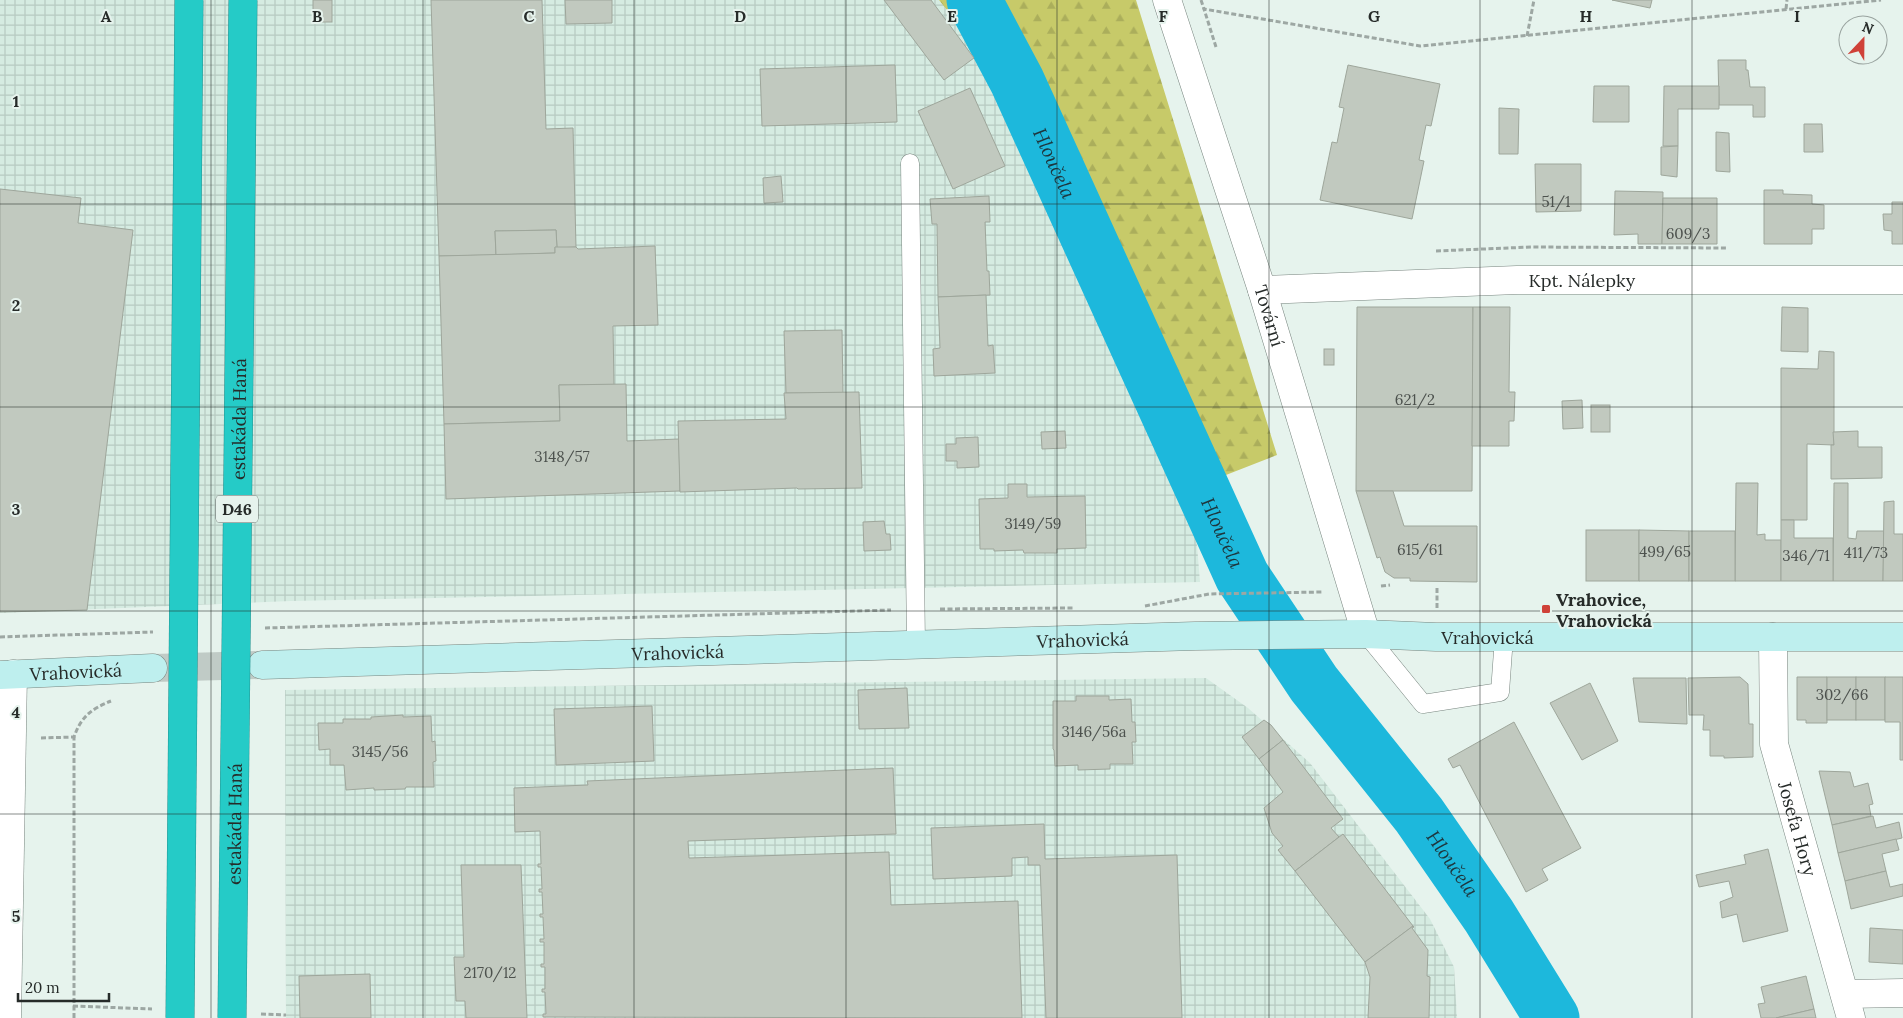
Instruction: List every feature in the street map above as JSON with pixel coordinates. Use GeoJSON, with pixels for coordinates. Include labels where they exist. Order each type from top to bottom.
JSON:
{"type":"FeatureCollection","features":[{"type":"Feature","properties":{"kind":"highway"},"geometry":{"type":"LineString","coordinates":[[180,1018],[189,0]]}},
{"type":"Feature","properties":{"kind":"highway","name":"estakáda Haná"},"geometry":{"type":"LineString","coordinates":[[232,1018],[243,0]]}},
{"type":"Feature","properties":{"kind":"street","name":"Tovární"},"geometry":{"type":"LineString","coordinates":[[1167,0],[1262,290],[1366,634]]}},
{"type":"Feature","properties":{"kind":"street","name":"Kpt. Nálepky"},"geometry":{"type":"LineString","coordinates":[[1262,290],[1517,280],[1903,280]]}},
{"type":"Feature","properties":{"kind":"street","name":"Vrahovická"},"geometry":{"type":"LineString","coordinates":[[262,665],[1219,636],[1366,634],[1504,637],[1903,637]]}},
{"type":"Feature","properties":{"kind":"street","name":"Josefa Hory"},"geometry":{"type":"LineString","coordinates":[[1773,637],[1774,744],[1848,1006]]}},
{"type":"Feature","properties":{"kind":"street","name":"Vrahovická"},"geometry":{"type":"LineString","coordinates":[[6,674],[153,668]]}},
{"type":"Feature","properties":{"kind":"street"},"geometry":{"type":"LineString","coordinates":[[6,674],[4,868],[7,1018]]}},
{"type":"Feature","properties":{"kind":"street"},"geometry":{"type":"LineString","coordinates":[[1848,1006],[1903,994]]}},
{"type":"Feature","properties":{"kind":"lane"},"geometry":{"type":"LineString","coordinates":[[910,163],[916,645]]}},
{"type":"Feature","properties":{"kind":"lane"},"geometry":{"type":"LineString","coordinates":[[1366,634],[1423,704],[1500,692],[1504,637]]}},
{"type":"Feature","properties":{"kind":"path"},"geometry":{"type":"LineString","coordinates":[[1201,0],[1218,55]]}},
{"type":"Feature","properties":{"kind":"path"},"geometry":{"type":"LineString","coordinates":[[1527,36],[1534,0]]}},
{"type":"Feature","properties":{"kind":"path"},"geometry":{"type":"LineString","coordinates":[[1786,9],[1787,0]]}},
{"type":"Feature","properties":{"kind":"path"},"geometry":{"type":"LineString","coordinates":[[1204,9],[1420,46],[1881,0]]}},
{"type":"Feature","properties":{"kind":"path"},"geometry":{"type":"LineString","coordinates":[[1140,607],[1209,594],[1309,593]]}},
{"type":"Feature","properties":{"kind":"path"},"geometry":{"type":"LineString","coordinates":[[262,628],[916,609],[1081,608]]}},
{"type":"Feature","properties":{"kind":"path"},"geometry":{"type":"LineString","coordinates":[[0,638],[153,632]]}},
{"type":"Feature","properties":{"kind":"path"},"geometry":{"type":"LineString","coordinates":[[74,737],[74,1018]]}},
{"type":"Feature","properties":{"kind":"shaded area"},"geometry":{"type":"Polygon","coordinates":[[[0,0],[939,0],[985,58],[1114,342],[1194,509],[1200,582],[291,601],[0,613],[0,0]]]}},
{"type":"Feature","properties":{"kind":"shaded area"},"geometry":{"type":"Polygon","coordinates":[[[1206,678],[1248,708],[1310,763],[1430,919],[1454,967],[1457,1018],[286,1018],[285,690],[1206,678]]]}},
{"type":"Feature","properties":{"kind":"green space"},"geometry":{"type":"Polygon","coordinates":[[[939,0],[1136,0],[1277,455],[1185,491],[1114,342],[985,58],[939,0]]]}},
{"type":"Feature","properties":{"kind":"building"},"geometry":{"type":"Polygon","coordinates":[[[313,0],[332,0],[332,22],[313,22],[313,0]]]}},
{"type":"Feature","properties":{"kind":"building"},"geometry":{"type":"Polygon","coordinates":[[[431,0],[542,0],[546,129],[573,128],[576,247],[557,248],[556,230],[495,231],[496,255],[439,256],[431,0]]]}},
{"type":"Feature","properties":{"kind":"building"},"geometry":{"type":"Polygon","coordinates":[[[565,0],[612,0],[612,23],[566,24],[565,0]]]}},
{"type":"Feature","properties":{"kind":"building"},"geometry":{"type":"Polygon","coordinates":[[[884,0],[931,0],[974,58],[944,80],[884,0]]]}},
{"type":"Feature","properties":{"kind":"building"},"geometry":{"type":"Polygon","coordinates":[[[1612,0],[1652,0],[1650,8],[1612,0]]]}},
{"type":"Feature","properties":{"kind":"building"},"geometry":{"type":"Polygon","coordinates":[[[1718,60],[1746,60],[1750,87],[1765,87],[1765,117],[1753,117],[1753,105],[1719,105],[1718,60]]]}},
{"type":"Feature","properties":{"kind":"building"},"geometry":{"type":"Polygon","coordinates":[[[895,65],[897,122],[762,126],[760,69],[895,65]]]}},
{"type":"Feature","properties":{"kind":"building"},"geometry":{"type":"Polygon","coordinates":[[[1348,65],[1440,84],[1431,126],[1426,125],[1419,160],[1424,161],[1412,219],[1320,200],[1332,142],[1337,143],[1344,108],[1339,107],[1348,65]]]}},
{"type":"Feature","properties":{"kind":"building"},"geometry":{"type":"Polygon","coordinates":[[[1594,86],[1629,86],[1629,122],[1593,122],[1594,86]]]}},
{"type":"Feature","properties":{"kind":"building"},"geometry":{"type":"Polygon","coordinates":[[[1664,86],[1719,86],[1719,109],[1678,109],[1678,146],[1663,146],[1664,86]]]}},
{"type":"Feature","properties":{"kind":"building"},"geometry":{"type":"Polygon","coordinates":[[[970,88],[1005,166],[953,189],[918,111],[970,88]]]}},
{"type":"Feature","properties":{"kind":"building"},"geometry":{"type":"Polygon","coordinates":[[[1499,108],[1519,109],[1518,154],[1499,154],[1499,108]]]}},
{"type":"Feature","properties":{"kind":"building"},"geometry":{"type":"Polygon","coordinates":[[[1804,124],[1822,124],[1823,152],[1804,152],[1804,124]]]}},
{"type":"Feature","properties":{"kind":"building"},"geometry":{"type":"Polygon","coordinates":[[[1716,132],[1729,133],[1730,172],[1716,171],[1716,132]]]}},
{"type":"Feature","properties":{"kind":"building"},"geometry":{"type":"Polygon","coordinates":[[[1678,146],[1677,177],[1661,175],[1661,147],[1678,146]]]}},
{"type":"Feature","properties":{"kind":"building"},"geometry":{"type":"Polygon","coordinates":[[[1535,164],[1581,164],[1581,211],[1536,212],[1535,164]]]}},
{"type":"Feature","properties":{"kind":"building"},"geometry":{"type":"Polygon","coordinates":[[[781,176],[783,202],[764,203],[763,178],[781,176]]]}},
{"type":"Feature","properties":{"kind":"building"},"geometry":{"type":"Polygon","coordinates":[[[0,189],[81,198],[78,223],[133,230],[87,610],[0,612],[0,189]]]}},
{"type":"Feature","properties":{"kind":"building"},"geometry":{"type":"Polygon","coordinates":[[[1764,190],[1783,190],[1783,194],[1812,195],[1812,204],[1824,205],[1824,229],[1812,229],[1812,244],[1764,244],[1764,190]]]}},
{"type":"Feature","properties":{"kind":"building"},"geometry":{"type":"Polygon","coordinates":[[[1615,191],[1663,192],[1662,244],[1638,244],[1638,234],[1614,235],[1615,191]]]}},
{"type":"Feature","properties":{"kind":"building"},"geometry":{"type":"Polygon","coordinates":[[[989,196],[990,222],[985,222],[990,295],[938,297],[937,224],[932,224],[930,199],[989,196]]]}},
{"type":"Feature","properties":{"kind":"building"},"geometry":{"type":"Polygon","coordinates":[[[1663,198],[1717,198],[1717,244],[1662,244],[1663,198]]]}},
{"type":"Feature","properties":{"kind":"building"},"geometry":{"type":"Polygon","coordinates":[[[1892,202],[1903,202],[1903,244],[1892,244],[1892,231],[1884,230],[1883,214],[1892,214],[1892,202]]]}},
{"type":"Feature","properties":{"kind":"building"},"geometry":{"type":"Polygon","coordinates":[[[556,230],[557,248],[555,247],[555,253],[496,255],[495,231],[556,230]]]}},
{"type":"Feature","properties":{"kind":"building"},"geometry":{"type":"Polygon","coordinates":[[[655,246],[658,325],[613,326],[614,385],[559,385],[560,421],[444,424],[439,256],[555,253],[555,247],[576,247],[578,249],[655,246]]]}},
{"type":"Feature","properties":{"kind":"building"},"geometry":{"type":"Polygon","coordinates":[[[986,295],[988,346],[993,345],[995,373],[934,376],[933,349],[940,348],[938,297],[986,295]]]}},
{"type":"Feature","properties":{"kind":"building"},"geometry":{"type":"Polygon","coordinates":[[[1357,307],[1473,307],[1472,491],[1356,491],[1357,307]]]}},
{"type":"Feature","properties":{"kind":"building"},"geometry":{"type":"Polygon","coordinates":[[[1473,307],[1510,307],[1509,392],[1515,392],[1514,421],[1509,421],[1509,446],[1472,446],[1473,307]]]}},
{"type":"Feature","properties":{"kind":"building"},"geometry":{"type":"Polygon","coordinates":[[[1782,307],[1808,308],[1808,352],[1781,351],[1782,307]]]}},
{"type":"Feature","properties":{"kind":"building"},"geometry":{"type":"Polygon","coordinates":[[[842,330],[843,393],[786,393],[784,331],[842,330]]]}},
{"type":"Feature","properties":{"kind":"building"},"geometry":{"type":"Polygon","coordinates":[[[1324,349],[1334,349],[1334,365],[1324,365],[1324,349]]]}},
{"type":"Feature","properties":{"kind":"building"},"geometry":{"type":"Polygon","coordinates":[[[1819,351],[1834,352],[1834,445],[1807,444],[1807,520],[1781,520],[1781,368],[1818,369],[1819,351]]]}},
{"type":"Feature","properties":{"kind":"building"},"geometry":{"type":"Polygon","coordinates":[[[626,384],[627,441],[679,439],[680,491],[446,499],[444,424],[560,421],[559,385],[626,384]]]}},
{"type":"Feature","properties":{"kind":"building"},"geometry":{"type":"Polygon","coordinates":[[[859,392],[862,488],[680,492],[678,421],[786,419],[784,393],[859,392]]]}},
{"type":"Feature","properties":{"kind":"building"},"geometry":{"type":"Polygon","coordinates":[[[1582,400],[1583,428],[1563,429],[1562,401],[1582,400]]]}},
{"type":"Feature","properties":{"kind":"building"},"geometry":{"type":"Polygon","coordinates":[[[1591,405],[1610,405],[1610,432],[1591,432],[1591,405]]]}},
{"type":"Feature","properties":{"kind":"building"},"geometry":{"type":"Polygon","coordinates":[[[1065,431],[1066,448],[1042,449],[1041,432],[1065,431]]]}},
{"type":"Feature","properties":{"kind":"building"},"geometry":{"type":"Polygon","coordinates":[[[1858,431],[1858,447],[1882,447],[1882,478],[1831,479],[1831,445],[1834,445],[1833,432],[1858,431]]]}},
{"type":"Feature","properties":{"kind":"building"},"geometry":{"type":"Polygon","coordinates":[[[978,437],[979,467],[957,468],[957,461],[946,461],[946,444],[956,444],[956,438],[978,437]]]}},
{"type":"Feature","properties":{"kind":"building"},"geometry":{"type":"Polygon","coordinates":[[[1736,483],[1758,483],[1757,535],[1765,534],[1765,540],[1781,540],[1781,581],[1735,581],[1736,483]]]}},
{"type":"Feature","properties":{"kind":"building"},"geometry":{"type":"Polygon","coordinates":[[[1834,483],[1848,483],[1848,538],[1856,539],[1857,531],[1884,531],[1883,581],[1833,581],[1834,483]]]}},
{"type":"Feature","properties":{"kind":"building"},"geometry":{"type":"Polygon","coordinates":[[[1008,484],[1027,484],[1027,497],[1085,496],[1086,548],[1057,549],[1057,553],[1024,553],[1023,550],[994,551],[994,549],[980,549],[979,499],[1008,498],[1008,484]]]}},
{"type":"Feature","properties":{"kind":"building"},"geometry":{"type":"Polygon","coordinates":[[[1356,491],[1393,491],[1404,526],[1477,526],[1477,582],[1410,581],[1410,578],[1394,578],[1385,572],[1380,557],[1377,558],[1356,491]]]}},
{"type":"Feature","properties":{"kind":"building"},"geometry":{"type":"Polygon","coordinates":[[[1894,501],[1894,534],[1903,534],[1903,581],[1883,581],[1884,502],[1894,501]]]}},
{"type":"Feature","properties":{"kind":"building"},"geometry":{"type":"Polygon","coordinates":[[[1781,520],[1794,520],[1794,538],[1833,538],[1833,581],[1781,581],[1781,520]]]}},
{"type":"Feature","properties":{"kind":"building"},"geometry":{"type":"Polygon","coordinates":[[[884,521],[886,534],[890,534],[891,550],[864,551],[863,522],[884,521]]]}},
{"type":"Feature","properties":{"kind":"building"},"geometry":{"type":"Polygon","coordinates":[[[1586,530],[1639,530],[1639,581],[1586,581],[1586,530]]]}},
{"type":"Feature","properties":{"kind":"building"},"geometry":{"type":"Polygon","coordinates":[[[1639,530],[1689,531],[1689,581],[1639,581],[1639,530]]]}},
{"type":"Feature","properties":{"kind":"building"},"geometry":{"type":"Polygon","coordinates":[[[1689,531],[1735,531],[1735,581],[1689,581],[1689,531]]]}},
{"type":"Feature","properties":{"kind":"building"},"geometry":{"type":"Polygon","coordinates":[[[1740,677],[1748,684],[1749,724],[1753,724],[1753,757],[1724,758],[1724,756],[1710,756],[1710,730],[1703,730],[1704,715],[1689,715],[1688,678],[1740,677]]]}},
{"type":"Feature","properties":{"kind":"building"},"geometry":{"type":"Polygon","coordinates":[[[1797,677],[1827,677],[1827,723],[1806,723],[1806,720],[1797,720],[1797,677]]]}},
{"type":"Feature","properties":{"kind":"building"},"geometry":{"type":"Polygon","coordinates":[[[1827,677],[1856,677],[1856,720],[1827,720],[1827,677]]]}},
{"type":"Feature","properties":{"kind":"building"},"geometry":{"type":"Polygon","coordinates":[[[1856,677],[1885,677],[1885,720],[1856,720],[1856,677]]]}},
{"type":"Feature","properties":{"kind":"building"},"geometry":{"type":"Polygon","coordinates":[[[1885,677],[1903,677],[1903,760],[1900,760],[1900,722],[1885,722],[1885,677]]]}},
{"type":"Feature","properties":{"kind":"building"},"geometry":{"type":"Polygon","coordinates":[[[1633,678],[1686,678],[1687,724],[1639,722],[1633,678]]]}},
{"type":"Feature","properties":{"kind":"building"},"geometry":{"type":"Polygon","coordinates":[[[1590,683],[1618,741],[1582,760],[1550,703],[1590,683]]]}},
{"type":"Feature","properties":{"kind":"building"},"geometry":{"type":"Polygon","coordinates":[[[907,688],[909,728],[859,729],[858,690],[907,688]]]}},
{"type":"Feature","properties":{"kind":"building"},"geometry":{"type":"Polygon","coordinates":[[[1076,696],[1109,696],[1109,700],[1131,699],[1132,722],[1135,722],[1136,742],[1132,742],[1133,764],[1110,764],[1110,769],[1078,770],[1078,765],[1055,766],[1053,701],[1076,701],[1076,696]]]}},
{"type":"Feature","properties":{"kind":"building"},"geometry":{"type":"Polygon","coordinates":[[[652,706],[654,761],[556,765],[554,709],[652,706]]]}},
{"type":"Feature","properties":{"kind":"building"},"geometry":{"type":"Polygon","coordinates":[[[403,715],[403,717],[431,716],[432,742],[435,741],[436,761],[433,762],[434,787],[346,790],[344,765],[330,765],[330,749],[319,750],[318,723],[343,723],[343,719],[371,719],[371,717],[403,715]]]}},
{"type":"Feature","properties":{"kind":"building"},"geometry":{"type":"Polygon","coordinates":[[[1264,720],[1271,725],[1283,740],[1259,759],[1242,737],[1264,720]]]}},
{"type":"Feature","properties":{"kind":"building"},"geometry":{"type":"Polygon","coordinates":[[[1514,722],[1581,848],[1542,869],[1548,880],[1526,892],[1460,765],[1453,768],[1448,759],[1514,722]]]}},
{"type":"Feature","properties":{"kind":"building"},"geometry":{"type":"Polygon","coordinates":[[[1283,740],[1343,819],[1331,828],[1339,837],[1295,871],[1278,850],[1283,846],[1272,833],[1264,808],[1283,792],[1259,759],[1283,740]]]}},
{"type":"Feature","properties":{"kind":"building"},"geometry":{"type":"Polygon","coordinates":[[[893,768],[896,834],[688,841],[689,858],[889,852],[891,905],[1018,901],[1022,1018],[543,1017],[543,1014],[546,1014],[545,992],[542,992],[542,989],[545,989],[545,967],[541,967],[541,964],[544,964],[544,942],[540,942],[540,939],[544,939],[543,917],[540,917],[540,914],[543,914],[542,892],[539,892],[539,889],[542,889],[541,867],[538,867],[538,864],[541,864],[540,831],[515,832],[514,788],[588,785],[587,781],[893,768]]]}},
{"type":"Feature","properties":{"kind":"building"},"geometry":{"type":"Polygon","coordinates":[[[1819,771],[1850,772],[1854,787],[1868,783],[1873,804],[1869,805],[1871,816],[1832,825],[1819,771]]]}},
{"type":"Feature","properties":{"kind":"building"},"geometry":{"type":"Polygon","coordinates":[[[1873,816],[1876,828],[1899,822],[1902,838],[1838,853],[1832,825],[1873,816]]]}},
{"type":"Feature","properties":{"kind":"building"},"geometry":{"type":"Polygon","coordinates":[[[1044,824],[1045,859],[1177,855],[1182,1018],[1046,1018],[1040,865],[1028,865],[1028,857],[1012,858],[1012,876],[933,879],[931,828],[1044,824]]]}},
{"type":"Feature","properties":{"kind":"building"},"geometry":{"type":"Polygon","coordinates":[[[1343,834],[1413,926],[1365,962],[1295,871],[1343,834]]]}},
{"type":"Feature","properties":{"kind":"building"},"geometry":{"type":"Polygon","coordinates":[[[1896,839],[1899,850],[1882,854],[1886,871],[1845,881],[1838,853],[1896,839]]]}},
{"type":"Feature","properties":{"kind":"building"},"geometry":{"type":"Polygon","coordinates":[[[1768,849],[1788,931],[1743,942],[1737,914],[1722,918],[1720,902],[1733,897],[1729,881],[1699,887],[1696,875],[1746,864],[1744,855],[1768,849]]]}},
{"type":"Feature","properties":{"kind":"building"},"geometry":{"type":"Polygon","coordinates":[[[461,865],[521,865],[527,1018],[466,1018],[465,1001],[456,1001],[454,957],[464,957],[461,865]]]}},
{"type":"Feature","properties":{"kind":"building"},"geometry":{"type":"Polygon","coordinates":[[[1886,871],[1890,887],[1903,884],[1903,896],[1851,909],[1845,881],[1886,871]]]}},
{"type":"Feature","properties":{"kind":"building"},"geometry":{"type":"Polygon","coordinates":[[[1413,926],[1412,928],[1428,950],[1427,976],[1430,977],[1429,1018],[1368,1018],[1370,977],[1365,962],[1413,926]]]}},
{"type":"Feature","properties":{"kind":"building"},"geometry":{"type":"Polygon","coordinates":[[[1870,928],[1903,930],[1903,964],[1869,962],[1870,928]]]}},
{"type":"Feature","properties":{"kind":"building"},"geometry":{"type":"Polygon","coordinates":[[[370,974],[371,1018],[300,1018],[299,976],[370,974]]]}},
{"type":"Feature","properties":{"kind":"building"},"geometry":{"type":"Polygon","coordinates":[[[1806,976],[1814,1009],[1776,1018],[1761,1018],[1758,1004],[1765,1003],[1761,987],[1806,976]]]}},
{"type":"Feature","properties":{"kind":"building"},"geometry":{"type":"Polygon","coordinates":[[[1814,1009],[1816,1018],[1776,1018],[1814,1009]]]}},
{"type":"Feature","properties":{"kind":"waterway","name":"Hloučela"},"geometry":{"type":"LineString","coordinates":[[974,0],[1017,81],[1242,576],[1314,684],[1419,815],[1489,916],[1552,1018]]}},
{"type":"Feature","properties":{"kind":"tunnel"},"geometry":{"type":"LineString","coordinates":[[153,668],[259,665]]}},
{"type":"Feature","properties":{"kind":"place","name":"Vrahovice, Vrahovická"},"geometry":{"type":"Point","coordinates":[1546,609]}}]}
